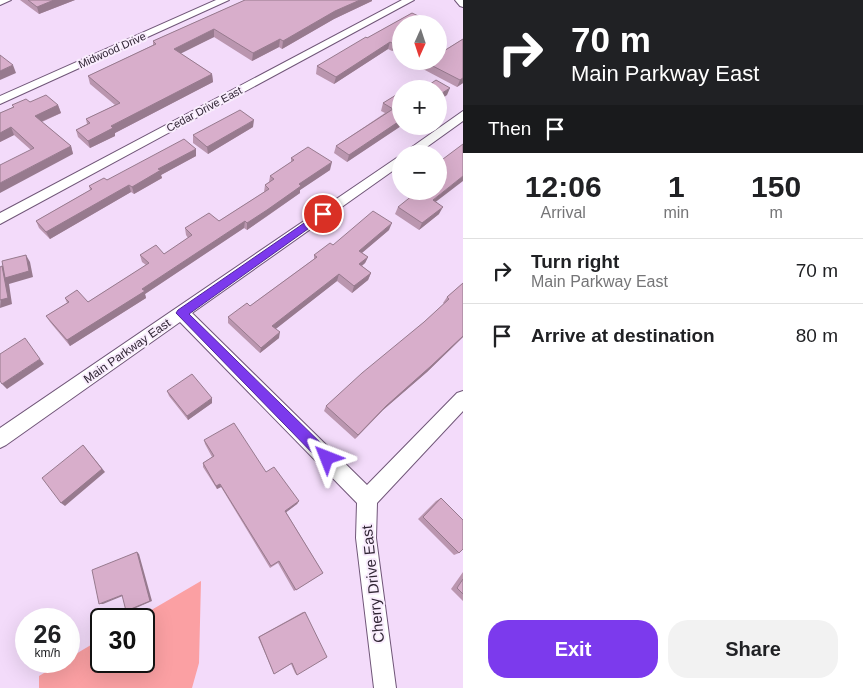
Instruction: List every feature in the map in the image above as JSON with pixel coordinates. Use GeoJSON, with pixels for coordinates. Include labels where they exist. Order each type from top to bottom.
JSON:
{"type":"FeatureCollection","features":[{"type":"Feature","properties":{"kind":"street"},"geometry":{"type":"LineString","coordinates":[[0,2],[6,0]]}},
{"type":"Feature","properties":{"kind":"street","name":"Midwood Drive"},"geometry":{"type":"LineString","coordinates":[[0,100],[224,0]]}},
{"type":"Feature","properties":{"kind":"street","name":"Cedar Drive East"},"geometry":{"type":"LineString","coordinates":[[0,219],[409,0]]}},
{"type":"Feature","properties":{"kind":"street"},"geometry":{"type":"LineString","coordinates":[[460,0],[463,4]]}},
{"type":"Feature","properties":{"kind":"street"},"geometry":{"type":"LineString","coordinates":[[421,145],[463,115]]}},
{"type":"Feature","properties":{"kind":"street","name":"Main Parkway East"},"geometry":{"type":"LineString","coordinates":[[0,439],[392,165]]}},
{"type":"Feature","properties":{"kind":"street"},"geometry":{"type":"LineString","coordinates":[[182,313],[367,499],[463,399]]}},
{"type":"Feature","properties":{"kind":"street","name":"Cherry Drive East"},"geometry":{"type":"LineString","coordinates":[[367,499],[366,538],[385,688]]}},
{"type":"Feature","properties":{"kind":"shaded area"},"geometry":{"type":"Polygon","coordinates":[[[201,581],[199,663],[192,688],[39,688],[39,676],[44,673],[80,673],[80,651],[90,646],[90,673],[155,673],[155,608],[201,581]]]}},
{"type":"Feature","properties":{"kind":"building"},"geometry":{"type":"Polygon","coordinates":[[[28,0],[54,0],[37,7],[28,0]]]}},
{"type":"Feature","properties":{"kind":"building"},"geometry":{"type":"Polygon","coordinates":[[[245,0],[360,0],[335,11],[283,41],[280,39],[253,53],[214,29],[174,49],[212,74],[111,126],[113,128],[88,141],[76,130],[90,123],[86,119],[120,103],[88,76],[156,44],[153,41],[245,0]]]}},
{"type":"Feature","properties":{"kind":"building"},"geometry":{"type":"Polygon","coordinates":[[[392,24],[392,43],[390,42],[336,77],[317,66],[366,37],[392,24]]]}},
{"type":"Feature","properties":{"kind":"building"},"geometry":{"type":"Polygon","coordinates":[[[463,39],[463,78],[460,80],[441,70],[448,70],[448,48],[463,39]]]}},
{"type":"Feature","properties":{"kind":"building"},"geometry":{"type":"Polygon","coordinates":[[[0,55],[13,65],[0,71],[0,55]]]}},
{"type":"Feature","properties":{"kind":"building"},"geometry":{"type":"Polygon","coordinates":[[[46,95],[58,105],[35,116],[71,146],[0,183],[0,165],[34,148],[11,127],[0,133],[0,113],[26,99],[30,102],[46,95]]]}},
{"type":"Feature","properties":{"kind":"building"},"geometry":{"type":"Polygon","coordinates":[[[392,98],[392,108],[383,103],[392,98]]]}},
{"type":"Feature","properties":{"kind":"building"},"geometry":{"type":"Polygon","coordinates":[[[240,110],[254,120],[207,147],[193,135],[240,110]]]}},
{"type":"Feature","properties":{"kind":"building"},"geometry":{"type":"Polygon","coordinates":[[[392,110],[392,126],[349,155],[336,146],[392,110]]]}},
{"type":"Feature","properties":{"kind":"building"},"geometry":{"type":"Polygon","coordinates":[[[184,139],[196,149],[158,169],[161,170],[132,187],[129,185],[46,232],[36,221],[92,189],[89,186],[104,178],[107,180],[184,139]]]}},
{"type":"Feature","properties":{"kind":"building"},"geometry":{"type":"Polygon","coordinates":[[[463,144],[463,176],[447,189],[447,156],[463,144]]]}},
{"type":"Feature","properties":{"kind":"building"},"geometry":{"type":"Polygon","coordinates":[[[308,147],[332,162],[299,184],[301,186],[267,210],[247,223],[245,221],[142,289],[145,291],[67,340],[46,316],[69,302],[65,298],[77,290],[88,302],[149,263],[140,255],[156,245],[164,254],[192,235],[185,228],[209,213],[219,221],[269,189],[265,185],[274,179],[270,176],[294,160],[291,158],[308,147]]]}},
{"type":"Feature","properties":{"kind":"building"},"geometry":{"type":"Polygon","coordinates":[[[407,200],[433,200],[443,207],[422,223],[398,207],[407,200]]]}},
{"type":"Feature","properties":{"kind":"building"},"geometry":{"type":"Polygon","coordinates":[[[373,211],[392,223],[359,251],[368,257],[359,264],[371,273],[354,286],[339,274],[272,326],[280,332],[261,348],[228,317],[247,303],[250,306],[317,257],[314,255],[330,243],[333,245],[373,211]]]}},
{"type":"Feature","properties":{"kind":"building"},"geometry":{"type":"Polygon","coordinates":[[[26,255],[29,271],[5,278],[2,261],[26,255]]]}},
{"type":"Feature","properties":{"kind":"building"},"geometry":{"type":"Polygon","coordinates":[[[2,266],[8,298],[0,300],[0,267],[2,266]]]}},
{"type":"Feature","properties":{"kind":"building"},"geometry":{"type":"Polygon","coordinates":[[[463,283],[463,336],[386,406],[358,435],[326,406],[362,373],[424,322],[463,283]]]}},
{"type":"Feature","properties":{"kind":"building"},"geometry":{"type":"Polygon","coordinates":[[[25,338],[40,359],[2,384],[0,381],[0,354],[25,338]]]}},
{"type":"Feature","properties":{"kind":"building"},"geometry":{"type":"Polygon","coordinates":[[[192,374],[212,398],[187,416],[167,391],[192,374]]]}},
{"type":"Feature","properties":{"kind":"building"},"geometry":{"type":"Polygon","coordinates":[[[234,423],[266,472],[274,467],[299,501],[285,511],[323,573],[296,590],[279,561],[271,566],[220,484],[216,486],[203,463],[214,456],[204,440],[234,423]]]}},
{"type":"Feature","properties":{"kind":"building"},"geometry":{"type":"Polygon","coordinates":[[[83,445],[102,469],[61,503],[42,478],[83,445]]]}},
{"type":"Feature","properties":{"kind":"building"},"geometry":{"type":"Polygon","coordinates":[[[441,498],[463,520],[463,549],[459,553],[423,517],[441,498]]]}},
{"type":"Feature","properties":{"kind":"building"},"geometry":{"type":"Polygon","coordinates":[[[137,552],[150,601],[133,608],[125,608],[122,595],[99,604],[92,570],[137,552]]]}},
{"type":"Feature","properties":{"kind":"building"},"geometry":{"type":"Polygon","coordinates":[[[463,579],[463,594],[457,588],[463,579]]]}},
{"type":"Feature","properties":{"kind":"building"},"geometry":{"type":"Polygon","coordinates":[[[305,612],[327,657],[297,675],[292,663],[274,674],[259,637],[305,612]]]}},
{"type":"Feature","properties":{"kind":"route"},"geometry":{"type":"LineString","coordinates":[[323,214],[182,313],[327,458]]}}]}
